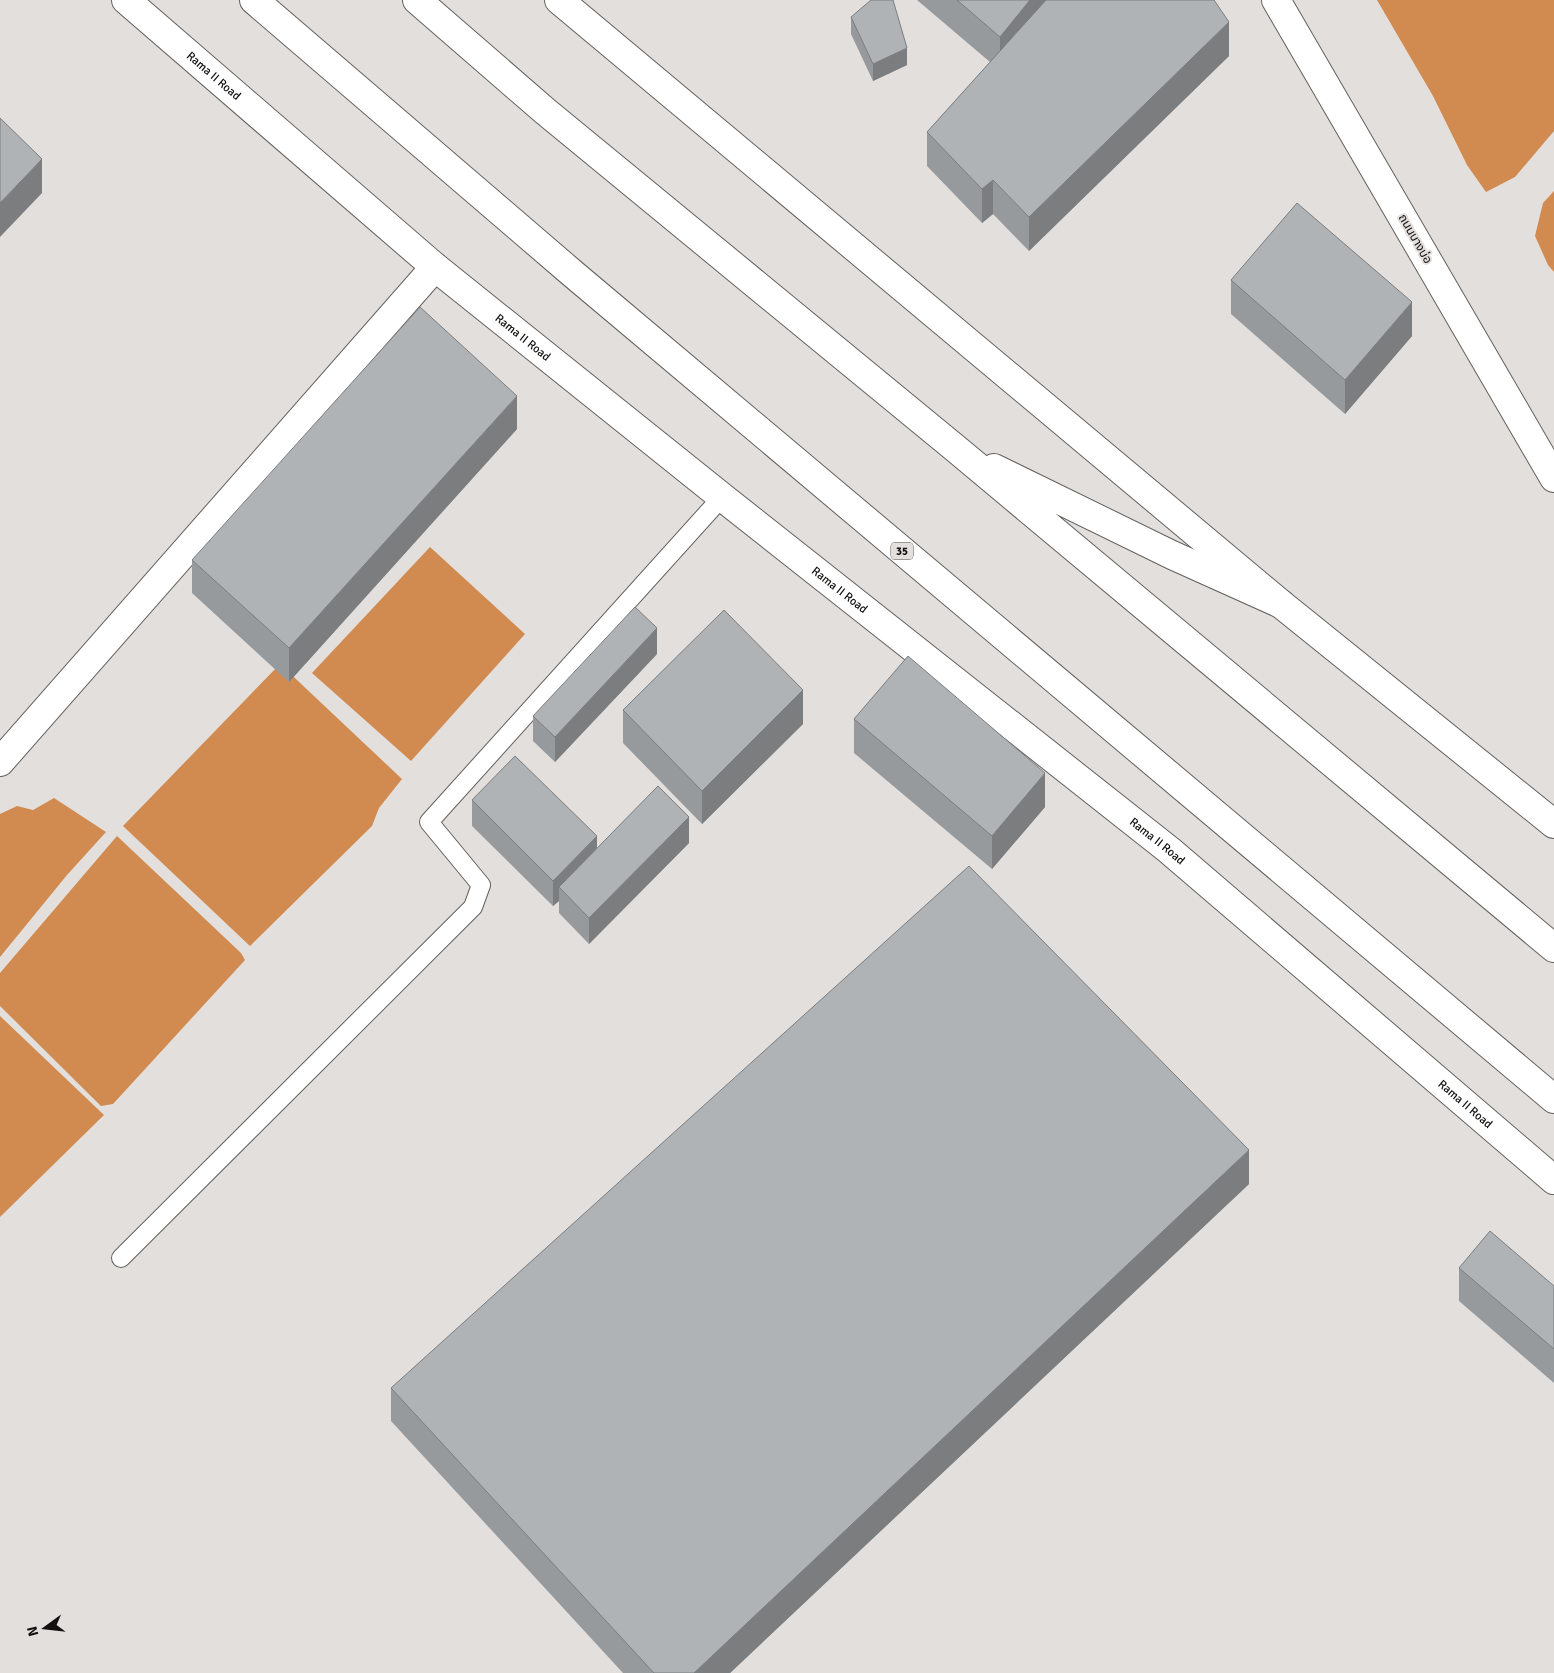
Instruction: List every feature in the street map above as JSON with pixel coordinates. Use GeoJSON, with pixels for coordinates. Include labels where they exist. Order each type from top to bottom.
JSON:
{"type":"FeatureCollection","features":[{"type":"Feature","properties":{"kind":"main road","name":"Rama II Road"},"geometry":{"type":"LineString","coordinates":[[126,0],[435,267],[722,497],[1169,850],[1554,1180]]}},
{"type":"Feature","properties":{"kind":"main road","name":"35"},"geometry":{"type":"LineString","coordinates":[[254,0],[572,273],[1554,1099]]}},
{"type":"Feature","properties":{"kind":"main road"},"geometry":{"type":"LineString","coordinates":[[417,0],[545,111],[954,448],[1554,948]]}},
{"type":"Feature","properties":{"kind":"main road"},"geometry":{"type":"LineString","coordinates":[[559,0],[1281,604],[1554,824]]}},
{"type":"Feature","properties":{"kind":"main road","name":"ถนนบางบ่อ"},"geometry":{"type":"LineString","coordinates":[[1276,0],[1554,478]]}},
{"type":"Feature","properties":{"kind":"main road"},"geometry":{"type":"LineString","coordinates":[[0,762],[435,267]]}},
{"type":"Feature","properties":{"kind":"main road"},"geometry":{"type":"LineString","coordinates":[[954,448],[1172,555],[1281,604]]}},
{"type":"Feature","properties":{"kind":"lane"},"geometry":{"type":"LineString","coordinates":[[121,1258],[473,906],[481,885],[429,822],[722,497]]}},
{"type":"Feature","properties":{"kind":"shaded area"},"geometry":{"type":"Polygon","coordinates":[[[1377,0],[1554,0],[1554,131],[1515,177],[1486,192],[1467,165],[1433,96],[1377,0]]]}},
{"type":"Feature","properties":{"kind":"shaded area"},"geometry":{"type":"Polygon","coordinates":[[[1554,191],[1554,272],[1548,265],[1535,236],[1543,203],[1554,191]]]}},
{"type":"Feature","properties":{"kind":"shaded area"},"geometry":{"type":"Polygon","coordinates":[[[430,547],[525,634],[411,761],[312,673],[430,547]]]}},
{"type":"Feature","properties":{"kind":"shaded area"},"geometry":{"type":"Polygon","coordinates":[[[280,664],[402,779],[379,808],[372,826],[250,946],[123,826],[280,664]]]}},
{"type":"Feature","properties":{"kind":"shaded area"},"geometry":{"type":"Polygon","coordinates":[[[54,798],[106,832],[67,875],[0,957],[0,814],[17,806],[33,810],[54,798]]]}},
{"type":"Feature","properties":{"kind":"shaded area"},"geometry":{"type":"Polygon","coordinates":[[[117,836],[241,953],[245,960],[113,1104],[101,1106],[0,1006],[0,973],[117,836]]]}},
{"type":"Feature","properties":{"kind":"shaded area"},"geometry":{"type":"Polygon","coordinates":[[[0,1016],[104,1115],[0,1217],[0,1016]]]}},
{"type":"Feature","properties":{"kind":"building"},"geometry":{"type":"Polygon","coordinates":[[[871,0],[893,0],[907,48],[873,64],[851,17],[871,0]]]}},
{"type":"Feature","properties":{"kind":"building"},"geometry":{"type":"Polygon","coordinates":[[[957,0],[1030,0],[1000,37],[957,0]]]}},
{"type":"Feature","properties":{"kind":"building"},"geometry":{"type":"Polygon","coordinates":[[[1046,0],[1214,0],[1229,22],[1029,217],[993,180],[982,189],[927,132],[1046,0]]]}},
{"type":"Feature","properties":{"kind":"building"},"geometry":{"type":"Polygon","coordinates":[[[0,118],[42,159],[0,203],[0,118]]]}},
{"type":"Feature","properties":{"kind":"building"},"geometry":{"type":"Polygon","coordinates":[[[1297,203],[1412,302],[1345,380],[1231,280],[1297,203]]]}},
{"type":"Feature","properties":{"kind":"building"},"geometry":{"type":"Polygon","coordinates":[[[420,307],[517,396],[289,648],[192,560],[420,307]]]}},
{"type":"Feature","properties":{"kind":"building"},"geometry":{"type":"Polygon","coordinates":[[[635,607],[657,628],[555,737],[533,716],[635,607]]]}},
{"type":"Feature","properties":{"kind":"building"},"geometry":{"type":"Polygon","coordinates":[[[724,610],[803,690],[702,791],[623,710],[724,610]]]}},
{"type":"Feature","properties":{"kind":"building"},"geometry":{"type":"Polygon","coordinates":[[[908,656],[1045,773],[992,836],[854,719],[908,656]]]}},
{"type":"Feature","properties":{"kind":"building"},"geometry":{"type":"Polygon","coordinates":[[[515,756],[597,836],[553,881],[472,800],[515,756]]]}},
{"type":"Feature","properties":{"kind":"building"},"geometry":{"type":"Polygon","coordinates":[[[658,786],[689,817],[589,918],[559,887],[658,786]]]}},
{"type":"Feature","properties":{"kind":"building"},"geometry":{"type":"Polygon","coordinates":[[[969,866],[1249,1150],[694,1673],[654,1673],[391,1388],[969,866]]]}},
{"type":"Feature","properties":{"kind":"building"},"geometry":{"type":"Polygon","coordinates":[[[1490,1231],[1554,1286],[1554,1349],[1459,1268],[1490,1231]]]}}]}
